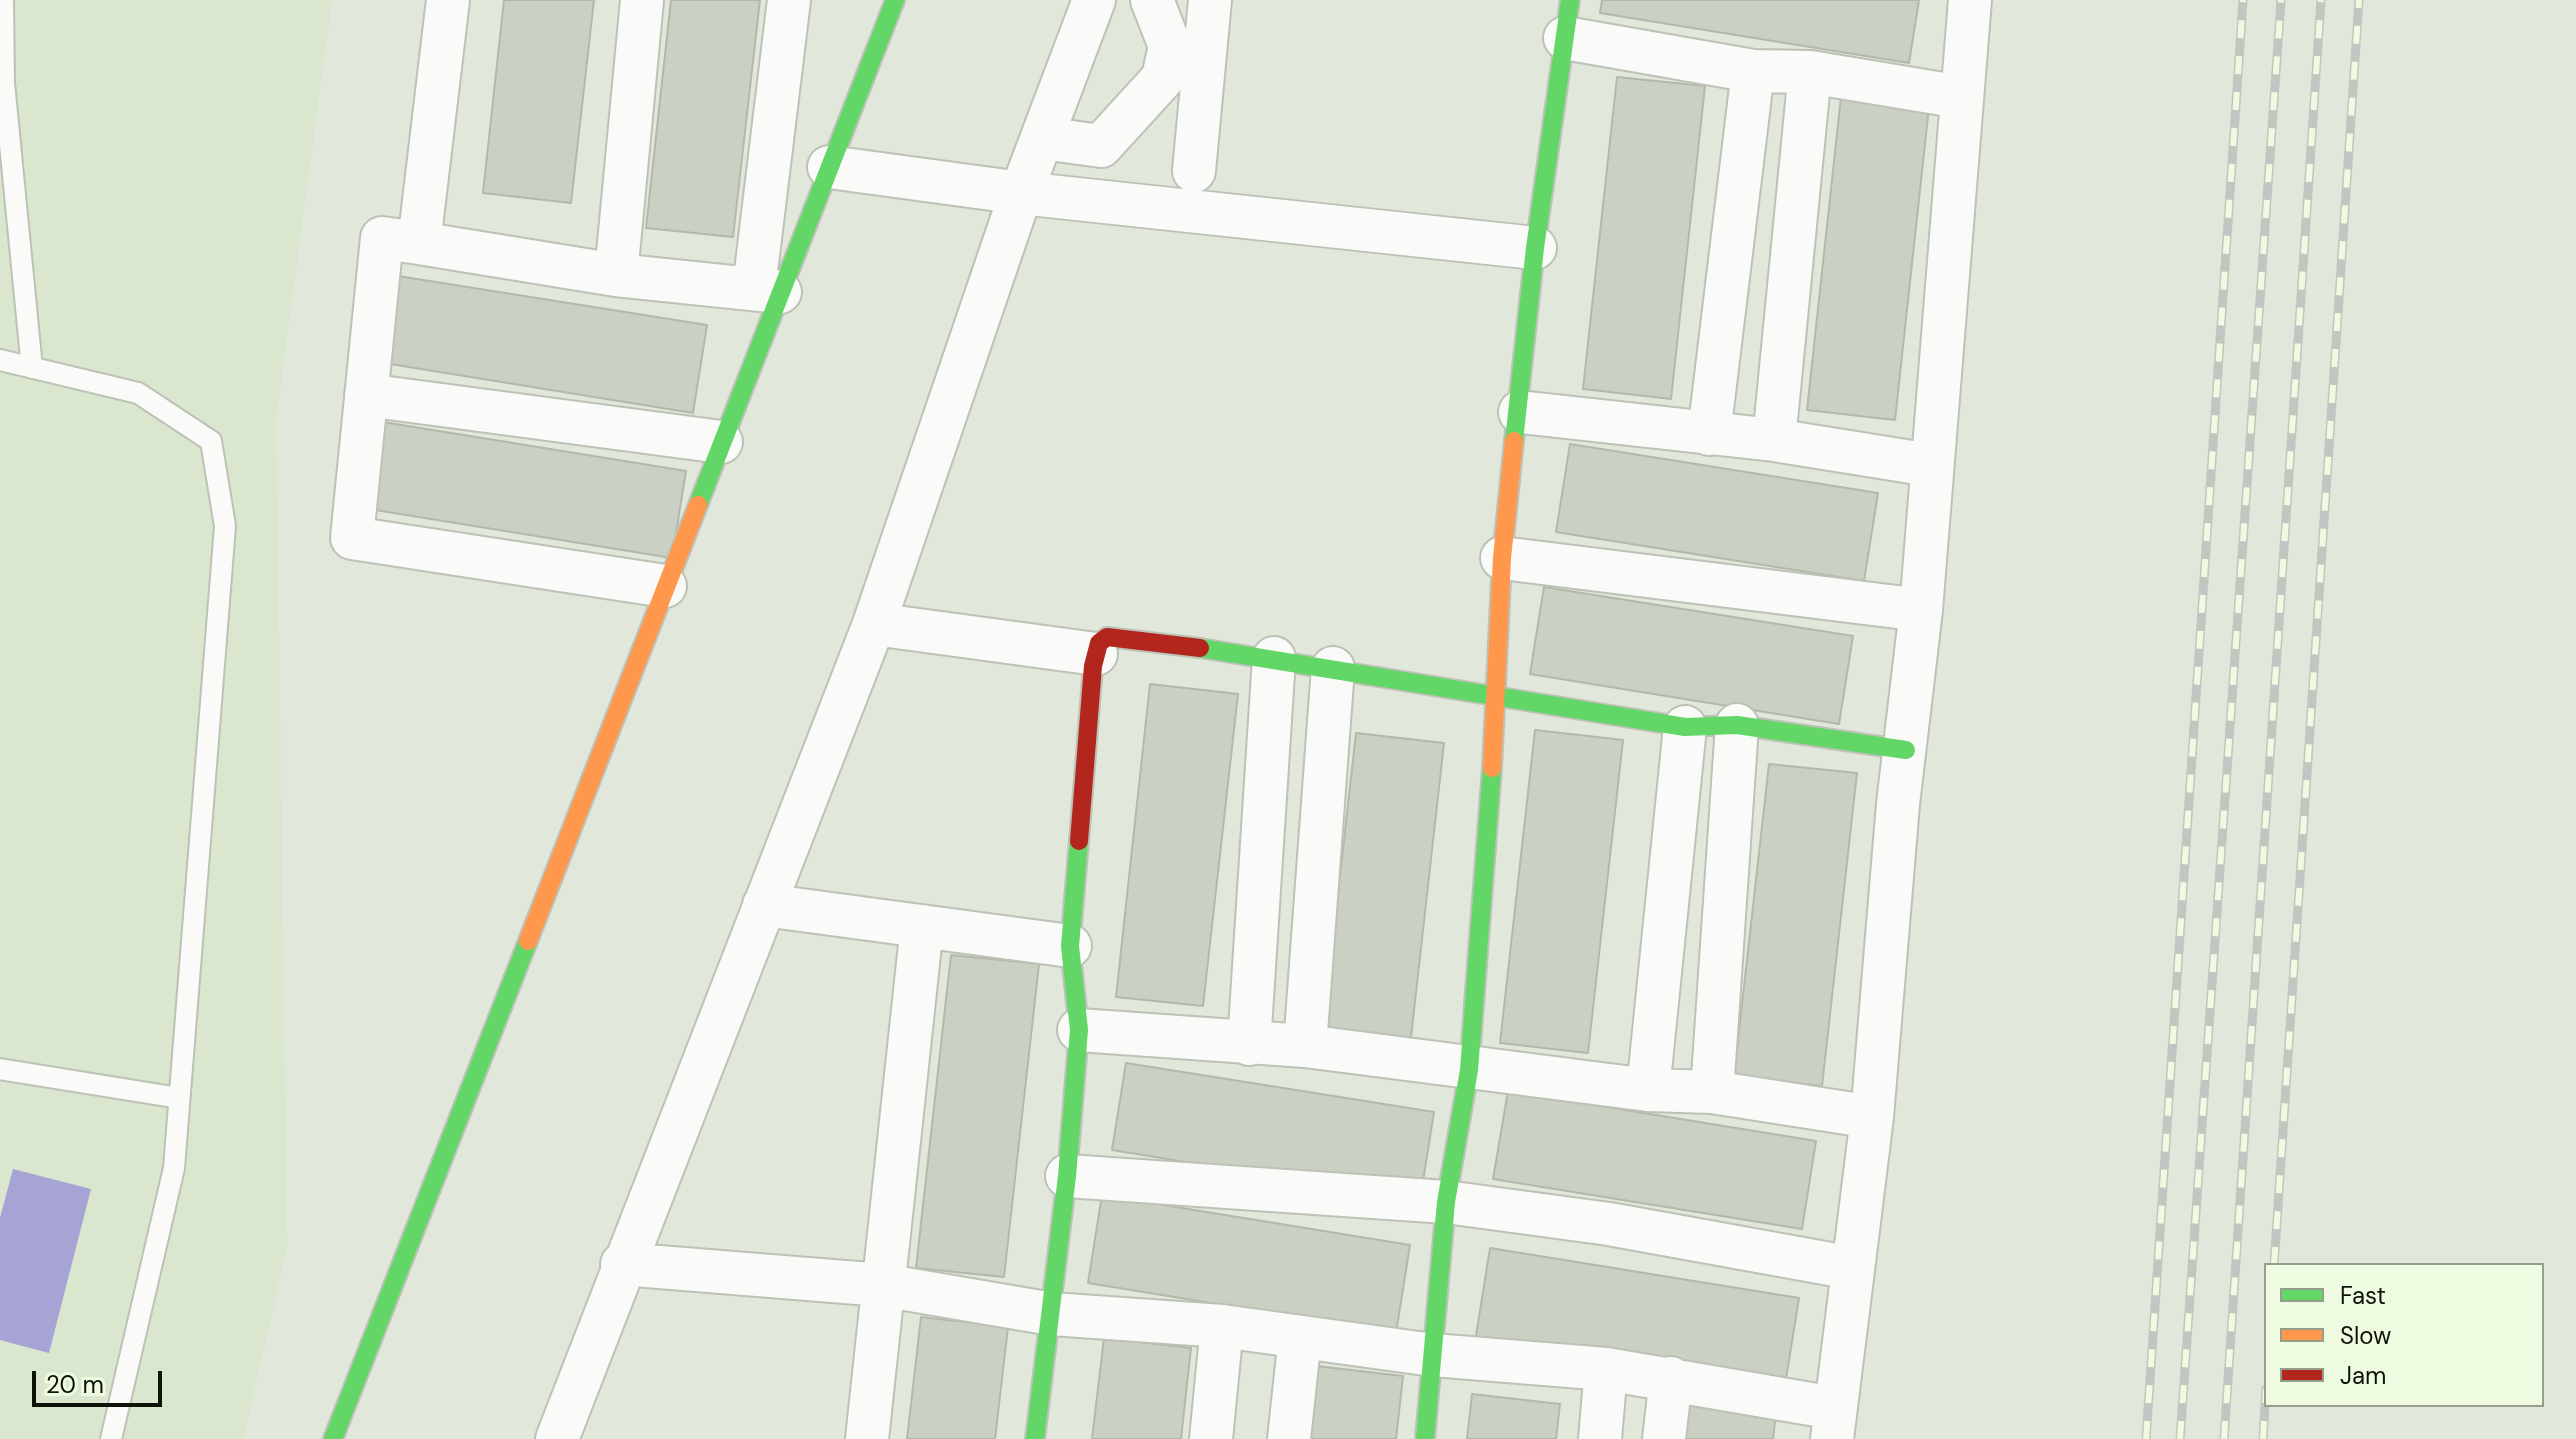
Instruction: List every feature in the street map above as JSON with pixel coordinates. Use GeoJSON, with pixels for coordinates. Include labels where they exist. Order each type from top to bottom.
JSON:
{"type":"FeatureCollection","features":[{"type":"Feature","properties":{"kind":"street"},"geometry":{"type":"LineString","coordinates":[[419,243],[448,0]]}},
{"type":"Feature","properties":{"kind":"street"},"geometry":{"type":"LineString","coordinates":[[616,275],[642,0]]}},
{"type":"Feature","properties":{"kind":"street"},"geometry":{"type":"LineString","coordinates":[[767,290],[789,0]]}},
{"type":"Feature","properties":{"kind":"street"},"geometry":{"type":"LineString","coordinates":[[333,1439],[721,442],[767,290],[829,167],[895,0]]}},
{"type":"Feature","properties":{"kind":"street"},"geometry":{"type":"LineString","coordinates":[[557,1439],[622,1264],[874,624],[1021,193],[1094,0]]}},
{"type":"Feature","properties":{"kind":"street"},"geometry":{"type":"LineString","coordinates":[[1042,138],[1101,146],[1163,78],[1170,46],[1152,0]]}},
{"type":"Feature","properties":{"kind":"street"},"geometry":{"type":"LineString","coordinates":[[1194,171],[1210,0]]}},
{"type":"Feature","properties":{"kind":"street"},"geometry":{"type":"LineString","coordinates":[[622,1264],[882,1285],[1052,1314],[1222,1326],[1433,1355],[1606,1369],[1671,1378],[1833,1424],[1872,1117],[1898,804],[1921,610],[1930,465],[1970,0]]}},
{"type":"Feature","properties":{"kind":"street"},"geometry":{"type":"LineString","coordinates":[[1425,1439],[1446,1202],[1469,1070],[1497,698],[1502,558],[1520,412],[1535,248],[1567,19],[1753,71],[1810,72],[1961,97]]}},
{"type":"Feature","properties":{"kind":"street"},"geometry":{"type":"LineString","coordinates":[[1709,434],[1753,71]]}},
{"type":"Feature","properties":{"kind":"street"},"geometry":{"type":"LineString","coordinates":[[1774,440],[1810,72]]}},
{"type":"Feature","properties":{"kind":"street"},"geometry":{"type":"LineString","coordinates":[[829,167],[1021,193],[1535,248]]}},
{"type":"Feature","properties":{"kind":"street"},"geometry":{"type":"LineString","coordinates":[[665,586],[352,538],[382,238],[616,275],[767,290]]}},
{"type":"Feature","properties":{"kind":"street"},"geometry":{"type":"LineString","coordinates":[[366,395],[721,442]]}},
{"type":"Feature","properties":{"kind":"street"},"geometry":{"type":"LineString","coordinates":[[1520,412],[1774,440],[1930,465]]}},
{"type":"Feature","properties":{"kind":"street"},"geometry":{"type":"LineString","coordinates":[[1502,558],[1921,610]]}},
{"type":"Feature","properties":{"kind":"street"},"geometry":{"type":"LineString","coordinates":[[874,624],[1096,654]]}},
{"type":"Feature","properties":{"kind":"street"},"geometry":{"type":"LineString","coordinates":[[1035,1439],[1067,1176],[1079,1030],[1070,946],[1099,643],[1107,637],[1274,658],[1497,698],[1685,727],[1737,725],[1906,750]]}},
{"type":"Feature","properties":{"kind":"street"},"geometry":{"type":"LineString","coordinates":[[1249,1044],[1274,658]]}},
{"type":"Feature","properties":{"kind":"street"},"geometry":{"type":"LineString","coordinates":[[1305,1046],[1333,668]]}},
{"type":"Feature","properties":{"kind":"street"},"geometry":{"type":"LineString","coordinates":[[1712,1092],[1737,725]]}},
{"type":"Feature","properties":{"kind":"street"},"geometry":{"type":"LineString","coordinates":[[1648,1090],[1685,727]]}},
{"type":"Feature","properties":{"kind":"street"},"geometry":{"type":"LineString","coordinates":[[764,905],[1070,946]]}},
{"type":"Feature","properties":{"kind":"street"},"geometry":{"type":"LineString","coordinates":[[867,1439],[922,926]]}},
{"type":"Feature","properties":{"kind":"street"},"geometry":{"type":"LineString","coordinates":[[1079,1030],[1305,1046],[1469,1070],[1648,1090],[1712,1092],[1872,1117]]}},
{"type":"Feature","properties":{"kind":"street"},"geometry":{"type":"LineString","coordinates":[[1067,1176],[1446,1202],[1609,1224],[1852,1268]]}},
{"type":"Feature","properties":{"kind":"street"},"geometry":{"type":"LineString","coordinates":[[1211,1439],[1222,1326]]}},
{"type":"Feature","properties":{"kind":"street"},"geometry":{"type":"LineString","coordinates":[[1289,1439],[1300,1337]]}},
{"type":"Feature","properties":{"kind":"street"},"geometry":{"type":"LineString","coordinates":[[1600,1439],[1606,1369]]}},
{"type":"Feature","properties":{"kind":"street"},"geometry":{"type":"LineString","coordinates":[[1664,1439],[1671,1378]]}},
{"type":"Feature","properties":{"kind":"lane"},"geometry":{"type":"LineString","coordinates":[[3,0],[2,83],[32,368]]}},
{"type":"Feature","properties":{"kind":"lane"},"geometry":{"type":"LineString","coordinates":[[0,360],[138,393],[211,441],[225,526],[174,1168],[111,1439]]}},
{"type":"Feature","properties":{"kind":"lane"},"geometry":{"type":"LineString","coordinates":[[0,1069],[179,1098]]}},
{"type":"Feature","properties":{"kind":"shaded area"},"geometry":{"type":"Polygon","coordinates":[[[0,0],[332,0],[276,419],[287,1248],[243,1439],[0,1439],[0,0]]]}},
{"type":"Feature","properties":{"kind":"water"},"geometry":{"type":"Polygon","coordinates":[[[13,1169],[91,1189],[49,1353],[0,1340],[0,1218],[13,1169]]]}},
{"type":"Feature","properties":{"kind":"building"},"geometry":{"type":"Polygon","coordinates":[[[504,0],[594,0],[571,203],[483,193],[504,0]]]}},
{"type":"Feature","properties":{"kind":"building"},"geometry":{"type":"Polygon","coordinates":[[[671,0],[760,0],[733,237],[646,228],[671,0]]]}},
{"type":"Feature","properties":{"kind":"building"},"geometry":{"type":"Polygon","coordinates":[[[1602,0],[1919,0],[1909,63],[1600,13],[1602,0]]]}},
{"type":"Feature","properties":{"kind":"building"},"geometry":{"type":"Polygon","coordinates":[[[1617,77],[1705,86],[1671,399],[1583,389],[1617,77]]]}},
{"type":"Feature","properties":{"kind":"building"},"geometry":{"type":"Polygon","coordinates":[[[1841,97],[1929,107],[1895,420],[1807,410],[1841,97]]]}},
{"type":"Feature","properties":{"kind":"building"},"geometry":{"type":"Polygon","coordinates":[[[398,276],[707,325],[693,413],[384,363],[398,276]]]}},
{"type":"Feature","properties":{"kind":"building"},"geometry":{"type":"Polygon","coordinates":[[[377,421],[686,471],[672,558],[363,508],[377,421]]]}},
{"type":"Feature","properties":{"kind":"building"},"geometry":{"type":"Polygon","coordinates":[[[1570,444],[1878,493],[1864,581],[1556,532],[1570,444]]]}},
{"type":"Feature","properties":{"kind":"building"},"geometry":{"type":"Polygon","coordinates":[[[1544,587],[1853,636],[1839,724],[1530,674],[1544,587]]]}},
{"type":"Feature","properties":{"kind":"building"},"geometry":{"type":"Polygon","coordinates":[[[1150,684],[1238,694],[1203,1006],[1116,997],[1150,684]]]}},
{"type":"Feature","properties":{"kind":"building"},"geometry":{"type":"Polygon","coordinates":[[[1535,730],[1623,740],[1588,1053],[1500,1043],[1535,730]]]}},
{"type":"Feature","properties":{"kind":"building"},"geometry":{"type":"Polygon","coordinates":[[[1356,733],[1444,743],[1409,1055],[1321,1046],[1356,733]]]}},
{"type":"Feature","properties":{"kind":"building"},"geometry":{"type":"Polygon","coordinates":[[[1769,764],[1857,773],[1822,1086],[1734,1076],[1769,764]]]}},
{"type":"Feature","properties":{"kind":"building"},"geometry":{"type":"Polygon","coordinates":[[[951,955],[1039,964],[1004,1277],[916,1268],[951,955]]]}},
{"type":"Feature","properties":{"kind":"building"},"geometry":{"type":"Polygon","coordinates":[[[1126,1063],[1434,1112],[1420,1200],[1112,1150],[1126,1063]]]}},
{"type":"Feature","properties":{"kind":"building"},"geometry":{"type":"Polygon","coordinates":[[[1508,1091],[1816,1141],[1802,1229],[1493,1179],[1508,1091]]]}},
{"type":"Feature","properties":{"kind":"building"},"geometry":{"type":"Polygon","coordinates":[[[1102,1195],[1410,1245],[1396,1333],[1088,1283],[1102,1195]]]}},
{"type":"Feature","properties":{"kind":"building"},"geometry":{"type":"Polygon","coordinates":[[[1490,1248],[1799,1298],[1785,1385],[1476,1336],[1490,1248]]]}},
{"type":"Feature","properties":{"kind":"building"},"geometry":{"type":"Polygon","coordinates":[[[921,1317],[1008,1327],[995,1439],[907,1439],[921,1317]]]}},
{"type":"Feature","properties":{"kind":"building"},"geometry":{"type":"Polygon","coordinates":[[[1104,1338],[1191,1348],[1181,1439],[1092,1439],[1104,1338]]]}},
{"type":"Feature","properties":{"kind":"building"},"geometry":{"type":"Polygon","coordinates":[[[1316,1366],[1403,1376],[1396,1439],[1308,1439],[1316,1366]]]}},
{"type":"Feature","properties":{"kind":"building"},"geometry":{"type":"Polygon","coordinates":[[[1472,1394],[1560,1404],[1556,1439],[1467,1439],[1472,1394]]]}},
{"type":"Feature","properties":{"kind":"building"},"geometry":{"type":"Polygon","coordinates":[[[1688,1403],[1776,1413],[1773,1439],[1684,1439],[1688,1403]]]}},
{"type":"Feature","properties":{"kind":"railway"},"geometry":{"type":"LineString","coordinates":[[2146,1439],[2243,0]]}},
{"type":"Feature","properties":{"kind":"railway"},"geometry":{"type":"LineString","coordinates":[[2180,1439],[2281,0]]}},
{"type":"Feature","properties":{"kind":"railway"},"geometry":{"type":"LineString","coordinates":[[2224,1439],[2321,0]]}},
{"type":"Feature","properties":{"kind":"railway"},"geometry":{"type":"LineString","coordinates":[[2274,1263],[2359,0]]}},
{"type":"Feature","properties":{"kind":"railway"},"geometry":{"type":"LineString","coordinates":[[2263,1439],[2265,1407]]}},
{"type":"Feature","properties":{"kind":"traffic: fast"},"geometry":{"type":"LineString","coordinates":[[698,505],[895,0]]}},
{"type":"Feature","properties":{"kind":"traffic: fast"},"geometry":{"type":"LineString","coordinates":[[1514,441],[1535,248],[1570,0]]}},
{"type":"Feature","properties":{"kind":"traffic: fast"},"geometry":{"type":"LineString","coordinates":[[1200,648],[1685,727],[1737,725],[1906,750]]}},
{"type":"Feature","properties":{"kind":"traffic: fast"},"geometry":{"type":"LineString","coordinates":[[1425,1439],[1446,1202],[1469,1070],[1492,768]]}},
{"type":"Feature","properties":{"kind":"traffic: fast"},"geometry":{"type":"LineString","coordinates":[[1035,1439],[1067,1176],[1079,1030],[1070,946],[1079,841]]}},
{"type":"Feature","properties":{"kind":"traffic: fast"},"geometry":{"type":"LineString","coordinates":[[333,1439],[528,941]]}},
{"type":"Feature","properties":{"kind":"traffic: slow"},"geometry":{"type":"LineString","coordinates":[[1492,768],[1502,558],[1514,441]]}},
{"type":"Feature","properties":{"kind":"traffic: slow"},"geometry":{"type":"LineString","coordinates":[[528,941],[698,505]]}},
{"type":"Feature","properties":{"kind":"traffic: jam"},"geometry":{"type":"LineString","coordinates":[[1079,841],[1093,666],[1099,643],[1107,637],[1200,648]]}}]}
